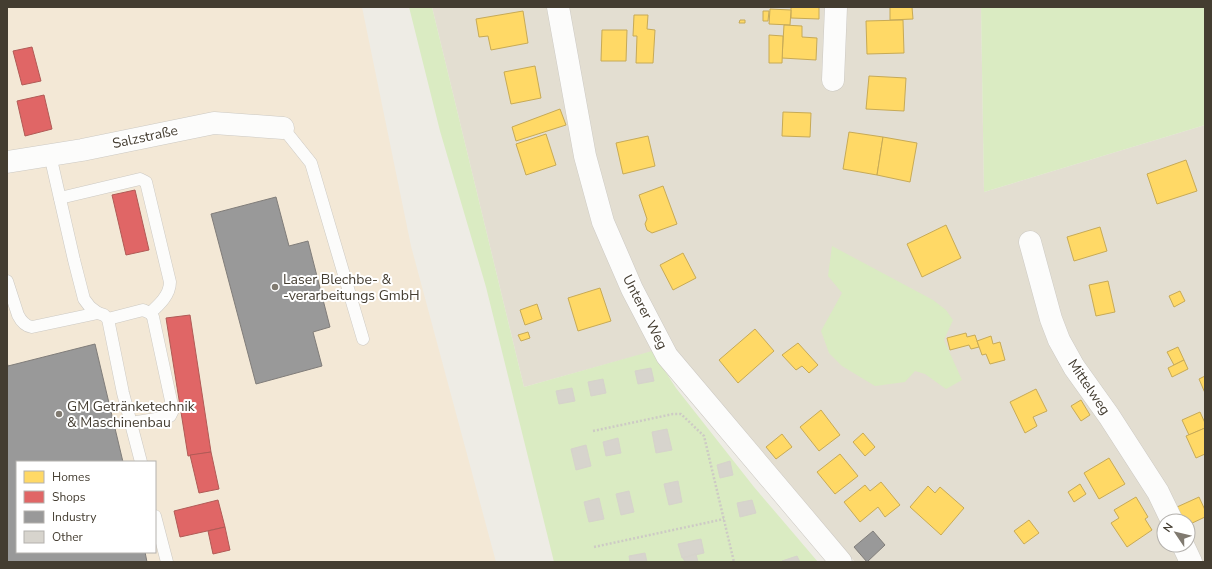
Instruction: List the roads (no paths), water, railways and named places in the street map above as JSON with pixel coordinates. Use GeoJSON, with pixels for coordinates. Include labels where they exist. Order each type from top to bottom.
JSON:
{"type":"FeatureCollection","features":[{"type":"Feature","properties":{"kind":"street","name":"Unterer Weg"},"geometry":{"type":"LineString","coordinates":[[558,7],[585,156],[603,222],[632,289],[667,356],[841,562]]}},
{"type":"Feature","properties":{"kind":"street"},"geometry":{"type":"LineString","coordinates":[[832,80],[836,7]]}},
{"type":"Feature","properties":{"kind":"street","name":"Salzstraße"},"geometry":{"type":"LineString","coordinates":[[7,162],[82,150],[214,123],[283,128]]}},
{"type":"Feature","properties":{"kind":"street","name":"Mittelweg"},"geometry":{"type":"LineString","coordinates":[[1030,242],[1051,319],[1059,340],[1074,367],[1109,416],[1158,492],[1168,513]]}},
{"type":"Feature","properties":{"kind":"lane"},"geometry":{"type":"LineString","coordinates":[[283,128],[311,163],[363,339]]}},
{"type":"Feature","properties":{"kind":"lane"},"geometry":{"type":"LineString","coordinates":[[50,155],[84,299],[90,307],[103,316],[141,461]]}},
{"type":"Feature","properties":{"kind":"lane"},"geometry":{"type":"LineString","coordinates":[[60,198],[140,179],[146,182],[170,282],[169,291],[150,313]]}},
{"type":"Feature","properties":{"kind":"lane"},"geometry":{"type":"LineString","coordinates":[[7,281],[20,320],[32,327],[138,310],[150,313],[153,317],[173,410],[170,416],[166,418],[131,423]]}},
{"type":"Feature","properties":{"kind":"lane"},"geometry":{"type":"LineString","coordinates":[[156,520],[167,562]]}},
{"type":"Feature","properties":{"kind":"place","name":"Laser Blechbe- & -verarbeitungs GmbH"},"geometry":{"type":"Point","coordinates":[275,287]}},
{"type":"Feature","properties":{"kind":"place","name":"GM Getränketechnik & Maschinenbau"},"geometry":{"type":"Point","coordinates":[59,414]}}]}
